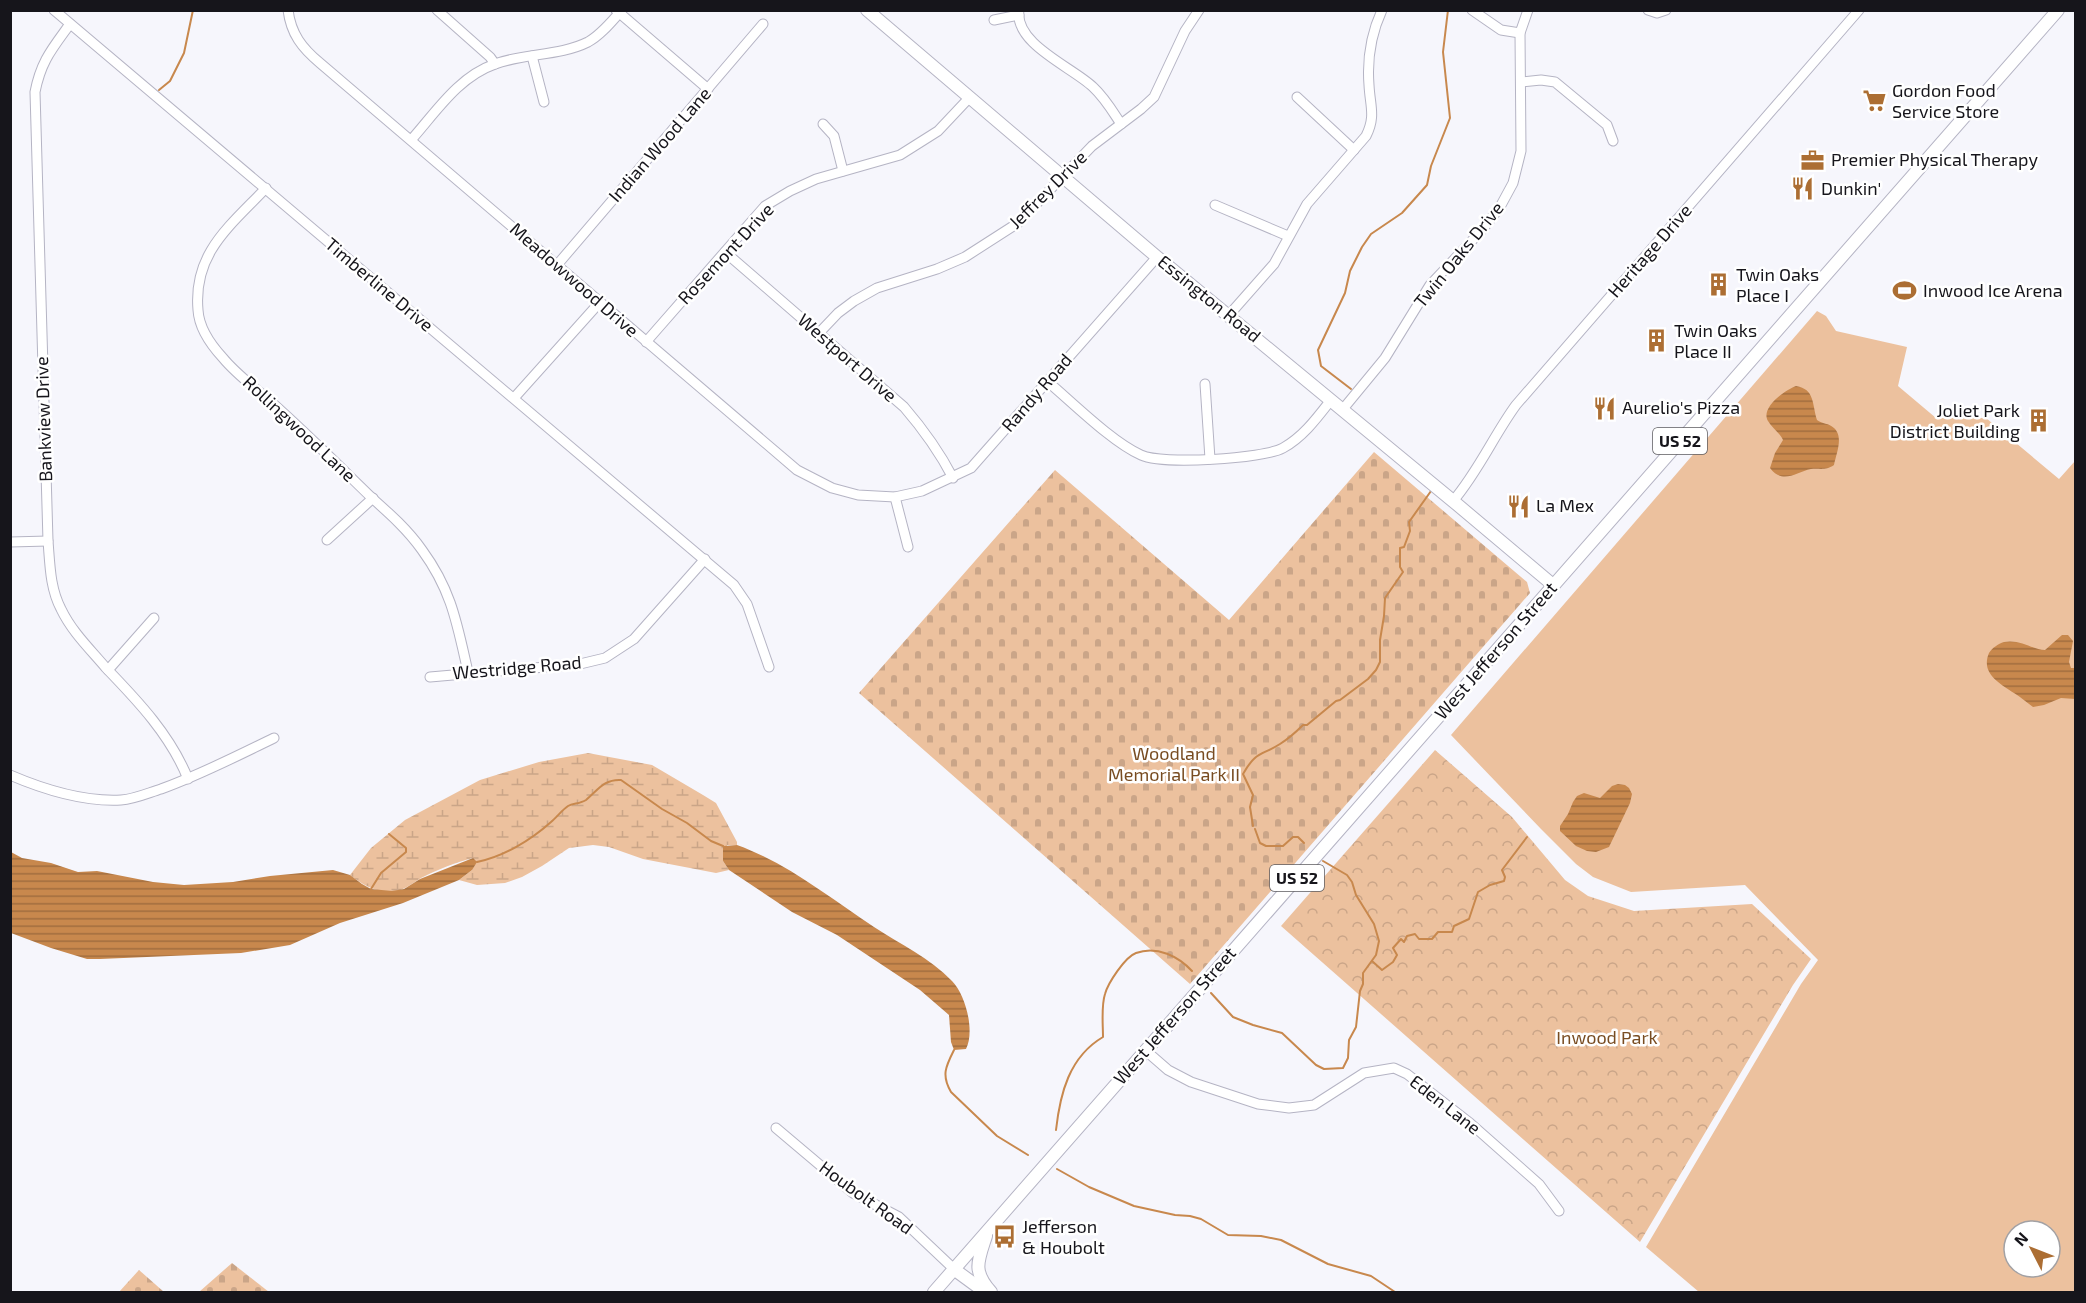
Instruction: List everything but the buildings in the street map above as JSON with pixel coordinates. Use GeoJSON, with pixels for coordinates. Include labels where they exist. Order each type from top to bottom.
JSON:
{"type":"FeatureCollection","features":[{"type":"Feature","properties":{"kind":"main road","name":"Essington Road"},"geometry":{"type":"LineString","coordinates":[[867,10],[1157,257],[1343,409],[1552,585]]}},
{"type":"Feature","properties":{"kind":"main road","name":"West Jefferson Street"},"geometry":{"type":"LineString","coordinates":[[934,1293],[2058,10]]}},
{"type":"Feature","properties":{"kind":"main road"},"geometry":{"type":"LineString","coordinates":[[988,1231],[977,1269],[989,1293]]}},
{"type":"Feature","properties":{"kind":"main road","name":"Houbolt Road"},"geometry":{"type":"LineString","coordinates":[[955,1270],[973,1293]]}},
{"type":"Feature","properties":{"kind":"main road","name":"Houbolt Road"},"geometry":{"type":"LineString","coordinates":[[955,1270],[989,1293]]}},
{"type":"Feature","properties":{"kind":"street","name":"Timberline Drive"},"geometry":{"type":"LineString","coordinates":[[54,10],[734,585],[747,604],[769,667]]}},
{"type":"Feature","properties":{"kind":"street","name":"Meadowwood Drive"},"geometry":{"type":"LineString","coordinates":[[288,10],[295,37],[306,51],[797,470],[832,488],[858,495],[895,497]]}},
{"type":"Feature","properties":{"kind":"street"},"geometry":{"type":"LineString","coordinates":[[437,10],[495,64]]}},
{"type":"Feature","properties":{"kind":"street","name":"Jeffrey Drive"},"geometry":{"type":"LineString","coordinates":[[819,333],[838,313],[877,288],[937,269],[965,257],[1018,223],[1092,146],[1141,110],[1154,97],[1185,31],[1198,10]]}},
{"type":"Feature","properties":{"kind":"street"},"geometry":{"type":"LineString","coordinates":[[1229,315],[1274,264],[1306,204],[1366,136],[1372,126],[1369,62],[1374,32],[1382,10]]}},
{"type":"Feature","properties":{"kind":"street"},"geometry":{"type":"LineString","coordinates":[[1472,10],[1501,30],[1520,33]]}},
{"type":"Feature","properties":{"kind":"street","name":"Twin Oaks Drive"},"geometry":{"type":"LineString","coordinates":[[1343,409],[1385,357],[1430,285],[1482,230],[1500,207],[1513,183],[1521,152],[1520,33],[1528,10]]}},
{"type":"Feature","properties":{"kind":"street","name":"Heritage Drive"},"geometry":{"type":"LineString","coordinates":[[1453,501],[1462,491],[1499,428],[1516,405],[1859,10]]}},
{"type":"Feature","properties":{"kind":"street"},"geometry":{"type":"LineString","coordinates":[[411,140],[457,86],[495,64],[573,48],[590,41],[619,11],[708,89]]}},
{"type":"Feature","properties":{"kind":"street"},"geometry":{"type":"LineString","coordinates":[[994,20],[1019,13],[1022,28],[1032,42],[1095,88],[1122,124]]}},
{"type":"Feature","properties":{"kind":"street","name":"Bankview Drive"},"geometry":{"type":"LineString","coordinates":[[70,24],[39,71],[35,92],[48,541],[52,584],[61,609],[81,640],[166,735],[180,758],[188,779]]}},
{"type":"Feature","properties":{"kind":"street","name":"Indian Wood Lane"},"geometry":{"type":"LineString","coordinates":[[557,265],[763,24]]}},
{"type":"Feature","properties":{"kind":"street"},"geometry":{"type":"LineString","coordinates":[[532,56],[544,102]]}},
{"type":"Feature","properties":{"kind":"street"},"geometry":{"type":"LineString","coordinates":[[1521,82],[1540,80],[1556,82],[1606,125],[1613,141]]}},
{"type":"Feature","properties":{"kind":"street","name":"Rosemont Drive"},"geometry":{"type":"LineString","coordinates":[[646,342],[765,206],[816,179],[900,154],[921,143],[939,131],[969,97]]}},
{"type":"Feature","properties":{"kind":"street"},"geometry":{"type":"LineString","coordinates":[[1297,97],[1354,150]]}},
{"type":"Feature","properties":{"kind":"street"},"geometry":{"type":"LineString","coordinates":[[823,124],[834,136],[843,171]]}},
{"type":"Feature","properties":{"kind":"street","name":"Rollingwood Lane"},"geometry":{"type":"LineString","coordinates":[[266,189],[212,246],[203,265],[198,288],[198,312],[206,336],[224,359],[323,449],[399,522],[421,548],[440,575],[452,603],[468,672]]}},
{"type":"Feature","properties":{"kind":"street"},"geometry":{"type":"LineString","coordinates":[[1215,205],[1288,236]]}},
{"type":"Feature","properties":{"kind":"street","name":"Westport Drive"},"geometry":{"type":"LineString","coordinates":[[725,252],[904,407],[942,456],[952,478]]}},
{"type":"Feature","properties":{"kind":"street","name":"Randy Road"},"geometry":{"type":"LineString","coordinates":[[895,497],[922,491],[971,468],[1157,257]]}},
{"type":"Feature","properties":{"kind":"street"},"geometry":{"type":"LineString","coordinates":[[514,398],[600,302]]}},
{"type":"Feature","properties":{"kind":"street"},"geometry":{"type":"LineString","coordinates":[[1047,381],[1121,443],[1143,456],[1181,462],[1263,454],[1280,450],[1307,430],[1331,400]]}},
{"type":"Feature","properties":{"kind":"street"},"geometry":{"type":"LineString","coordinates":[[1204,384],[1210,459]]}},
{"type":"Feature","properties":{"kind":"street"},"geometry":{"type":"LineString","coordinates":[[895,497],[908,547]]}},
{"type":"Feature","properties":{"kind":"street"},"geometry":{"type":"LineString","coordinates":[[327,540],[373,498]]}},
{"type":"Feature","properties":{"kind":"street"},"geometry":{"type":"LineString","coordinates":[[10,542],[48,541]]}},
{"type":"Feature","properties":{"kind":"street","name":"Westridge Road"},"geometry":{"type":"LineString","coordinates":[[430,677],[580,664],[605,658],[634,639],[705,559]]}},
{"type":"Feature","properties":{"kind":"street"},"geometry":{"type":"LineString","coordinates":[[108,670],[154,618]]}},
{"type":"Feature","properties":{"kind":"street"},"geometry":{"type":"LineString","coordinates":[[10,775],[40,788],[90,799],[123,800],[188,779],[274,738]]}},
{"type":"Feature","properties":{"kind":"street","name":"Eden Lane"},"geometry":{"type":"LineString","coordinates":[[1145,1050],[1168,1070],[1191,1082],[1258,1104],[1289,1108],[1314,1105],[1364,1073],[1394,1068],[1407,1074],[1470,1123],[1539,1184],[1559,1211]]}},
{"type":"Feature","properties":{"kind":"street","name":"Houbolt Road"},"geometry":{"type":"LineString","coordinates":[[776,1128],[854,1193],[899,1218],[955,1270]]}},
{"type":"Feature","properties":{"kind":"green space"},"geometry":{"type":"Polygon","coordinates":[[[1817,311],[1826,316],[1836,331],[1907,347],[1898,386],[1936,418],[1986,418],[2059,479],[2075,461],[2075,1292],[1699,1292],[1646,1247],[1801,984],[1818,960],[1745,885],[1631,892],[1593,877],[1576,864],[1451,735],[1817,311]]]}},
{"type":"Feature","properties":{"kind":"green space","name":"Woodland Memorial Park II"},"geometry":{"type":"Polygon","coordinates":[[[1374,452],[1527,582],[1530,593],[1190,984],[859,693],[1055,470],[1229,620],[1374,452]]]}},
{"type":"Feature","properties":{"kind":"green space","name":"Inwood Park"},"geometry":{"type":"Polygon","coordinates":[[[1435,750],[1512,817],[1565,880],[1588,896],[1634,911],[1752,904],[1811,959],[1793,985],[1640,1242],[1281,926],[1435,750]]]}},
{"type":"Feature","properties":{"kind":"green space"},"geometry":{"type":"Polygon","coordinates":[[[588,753],[652,765],[716,803],[737,842],[737,845],[727,845],[723,861],[729,870],[716,873],[643,859],[609,847],[593,845],[569,848],[522,877],[505,883],[477,885],[459,880],[472,870],[473,858],[440,869],[398,891],[376,890],[350,875],[371,848],[405,820],[480,780],[539,762],[588,753]]]}},
{"type":"Feature","properties":{"kind":"green space"},"geometry":{"type":"Polygon","coordinates":[[[232,1263],[269,1292],[199,1292],[232,1263]]]}},
{"type":"Feature","properties":{"kind":"green space"},"geometry":{"type":"Polygon","coordinates":[[[139,1270],[164,1292],[119,1292],[139,1270]]]}},
{"type":"Feature","properties":{"kind":"shaded area"},"geometry":{"type":"Polygon","coordinates":[[[1796,386],[1807,390],[1810,394],[1817,420],[1832,426],[1837,432],[1838,446],[1834,465],[1831,467],[1811,469],[1785,477],[1770,468],[1783,440],[1766,416],[1770,405],[1775,400],[1796,386]]]}},
{"type":"Feature","properties":{"kind":"shaded area"},"geometry":{"type":"Polygon","coordinates":[[[2062,635],[2068,635],[2073,641],[2069,662],[2071,668],[2075,668],[2075,699],[2061,698],[2033,707],[1993,678],[1987,667],[1989,653],[2004,642],[2010,641],[2045,650],[2062,635]]]}},
{"type":"Feature","properties":{"kind":"shaded area"},"geometry":{"type":"Polygon","coordinates":[[[1625,785],[1632,794],[1609,847],[1596,852],[1576,846],[1560,831],[1560,826],[1577,796],[1584,793],[1600,798],[1612,786],[1625,785]]]}},
{"type":"Feature","properties":{"kind":"shaded area"},"geometry":{"type":"Polygon","coordinates":[[[737,845],[791,871],[925,958],[952,981],[961,995],[968,1014],[970,1033],[966,1049],[954,1050],[951,1042],[949,1015],[920,990],[837,935],[792,912],[729,870],[723,861],[723,846],[737,845]]]}},
{"type":"Feature","properties":{"kind":"shaded area"},"geometry":{"type":"Polygon","coordinates":[[[11,852],[22,858],[51,863],[78,872],[97,871],[153,882],[184,885],[233,882],[333,870],[350,875],[371,889],[392,891],[404,889],[420,879],[473,858],[477,862],[472,870],[459,880],[403,903],[340,923],[290,945],[241,953],[87,959],[11,933],[11,852]]]}},
{"type":"Feature","properties":{"kind":"waterway"},"geometry":{"type":"LineString","coordinates":[[159,90],[170,81],[184,53],[193,10]]}},
{"type":"Feature","properties":{"kind":"waterway"},"geometry":{"type":"LineString","coordinates":[[1351,389],[1321,366],[1318,350],[1345,293],[1350,271],[1362,247],[1371,234],[1402,213],[1427,185],[1431,166],[1450,118],[1443,52],[1448,10]]}},
{"type":"Feature","properties":{"kind":"waterway"},"geometry":{"type":"LineString","coordinates":[[1253,826],[1250,807],[1253,795],[1243,774],[1252,761],[1283,742],[1303,725],[1307,725],[1368,679],[1376,670],[1380,662],[1385,598],[1403,572],[1400,567],[1400,548],[1404,547],[1410,531],[1409,522],[1431,491]]}},
{"type":"Feature","properties":{"kind":"waterway"},"geometry":{"type":"LineString","coordinates":[[477,862],[516,847],[543,829],[568,806],[586,800],[602,786],[615,780],[621,780],[711,841],[723,846]]}},
{"type":"Feature","properties":{"kind":"waterway"},"geometry":{"type":"LineString","coordinates":[[1255,829],[1260,843],[1266,846],[1283,846],[1293,837],[1298,837],[1304,843]]}},
{"type":"Feature","properties":{"kind":"waterway"},"geometry":{"type":"LineString","coordinates":[[371,889],[381,873],[406,852],[406,848],[389,834]]}},
{"type":"Feature","properties":{"kind":"waterway"},"geometry":{"type":"LineString","coordinates":[[1372,961],[1382,970],[1393,962],[1397,955],[1393,948],[1401,939],[1404,942],[1407,936],[1415,934],[1419,939],[1432,939],[1438,932],[1452,932],[1454,926],[1469,919],[1478,892],[1504,881],[1502,870],[1527,837]]}},
{"type":"Feature","properties":{"kind":"waterway"},"geometry":{"type":"LineString","coordinates":[[1211,993],[1233,1017],[1282,1033],[1316,1065],[1324,1069],[1343,1068],[1348,1058],[1349,1040],[1356,1027],[1363,973],[1376,955],[1379,941],[1374,924],[1356,895],[1352,882],[1347,875],[1323,861]]}},
{"type":"Feature","properties":{"kind":"waterway"},"geometry":{"type":"LineString","coordinates":[[1056,1130],[1060,1103],[1074,1066],[1091,1045],[1103,1037],[1105,994],[1122,965],[1132,955],[1152,950],[1174,957],[1192,971]]}},
{"type":"Feature","properties":{"kind":"waterway"},"geometry":{"type":"LineString","coordinates":[[954,1050],[945,1075],[951,1092],[997,1136],[1028,1155]]}},
{"type":"Feature","properties":{"kind":"waterway"},"geometry":{"type":"LineString","coordinates":[[1057,1169],[1089,1187],[1134,1206],[1201,1219],[1228,1235],[1261,1236],[1281,1240],[1328,1264],[1371,1276],[1395,1292]]}},
{"type":"Feature","properties":{"kind":"place","name":"Gordon Food Service Store"},"geometry":{"type":"Point","coordinates":[1874,101]}},
{"type":"Feature","properties":{"kind":"place","name":"Premier Physical Therapy"},"geometry":{"type":"Point","coordinates":[1813,160]}},
{"type":"Feature","properties":{"kind":"place","name":"Dunkin'"},"geometry":{"type":"Point","coordinates":[1803,189]}},
{"type":"Feature","properties":{"kind":"place","name":"Twin Oaks Place I"},"geometry":{"type":"Point","coordinates":[1718,285]}},
{"type":"Feature","properties":{"kind":"place","name":"Inwood Ice Arena"},"geometry":{"type":"Point","coordinates":[1905,291]}},
{"type":"Feature","properties":{"kind":"place","name":"Twin Oaks Place II"},"geometry":{"type":"Point","coordinates":[1656,341]}},
{"type":"Feature","properties":{"kind":"place","name":"Aurelio's Pizza"},"geometry":{"type":"Point","coordinates":[1604,408]}},
{"type":"Feature","properties":{"kind":"place","name":"Joliet Park District Building"},"geometry":{"type":"Point","coordinates":[2038,421]}},
{"type":"Feature","properties":{"kind":"place","name":"La Mex"},"geometry":{"type":"Point","coordinates":[1518,506]}},
{"type":"Feature","properties":{"kind":"place","name":"Jefferson & Houbolt"},"geometry":{"type":"Point","coordinates":[1004,1237]}}]}
